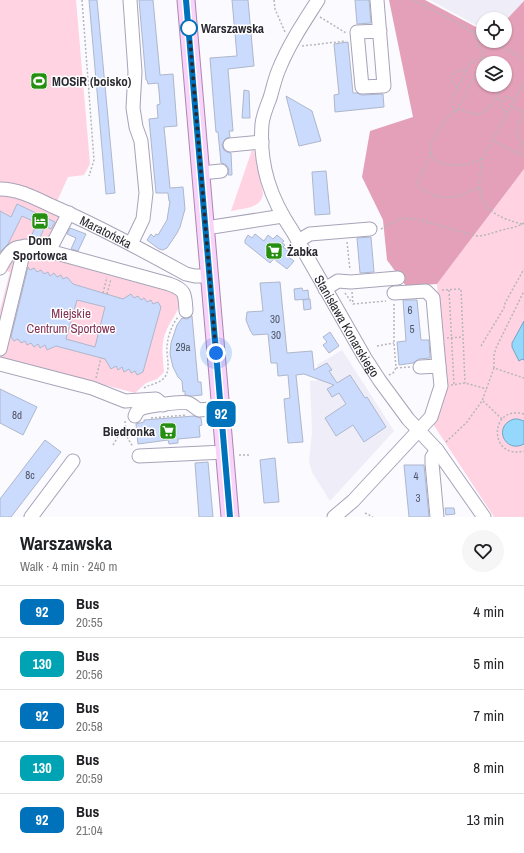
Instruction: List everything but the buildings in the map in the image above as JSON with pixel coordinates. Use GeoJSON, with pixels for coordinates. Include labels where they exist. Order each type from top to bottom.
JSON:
{"type":"FeatureCollection","features":[{"type":"Feature","properties":{"kind":"main road"},"geometry":{"type":"LineString","coordinates":[[186,0],[221,408],[229,454],[230,517]]}},
{"type":"Feature","properties":{"kind":"street"},"geometry":{"type":"LineString","coordinates":[[130,0],[135,72],[133,108],[136,128],[141,141],[146,193],[143,219],[131,244]]}},
{"type":"Feature","properties":{"kind":"street","name":"Stanisława Konarskiego"},"geometry":{"type":"LineString","coordinates":[[318,0],[296,35],[279,68],[262,123],[263,162],[266,179],[282,216],[365,358],[419,432],[439,448],[484,517]]}},
{"type":"Feature","properties":{"kind":"street"},"geometry":{"type":"LineString","coordinates":[[377,0],[380,31],[384,86],[362,87],[357,32],[380,31]]}},
{"type":"Feature","properties":{"kind":"street"},"geometry":{"type":"LineString","coordinates":[[230,145],[262,142]]}},
{"type":"Feature","properties":{"kind":"street"},"geometry":{"type":"LineString","coordinates":[[201,173],[221,171]]}},
{"type":"Feature","properties":{"kind":"street","name":"Maratońska"},"geometry":{"type":"LineString","coordinates":[[0,189],[17,190],[69,213],[186,274],[195,276],[210,276]]}},
{"type":"Feature","properties":{"kind":"street"},"geometry":{"type":"LineString","coordinates":[[49,251],[69,213]]}},
{"type":"Feature","properties":{"kind":"street"},"geometry":{"type":"LineString","coordinates":[[206,228],[282,216]]}},
{"type":"Feature","properties":{"kind":"street"},"geometry":{"type":"LineString","coordinates":[[298,241],[310,234],[370,229]]}},
{"type":"Feature","properties":{"kind":"street"},"geometry":{"type":"LineString","coordinates":[[0,349],[25,246]]}},
{"type":"Feature","properties":{"kind":"street"},"geometry":{"type":"LineString","coordinates":[[0,268],[8,253],[14,248],[25,246],[49,251],[179,288],[184,292],[186,311]]}},
{"type":"Feature","properties":{"kind":"street"},"geometry":{"type":"LineString","coordinates":[[326,289],[338,281],[351,282],[398,278]]}},
{"type":"Feature","properties":{"kind":"street"},"geometry":{"type":"LineString","coordinates":[[334,517],[353,501],[404,445],[419,432],[431,417],[441,386],[434,298],[426,292],[394,293]]}},
{"type":"Feature","properties":{"kind":"street"},"geometry":{"type":"LineString","coordinates":[[0,364],[92,388],[125,401],[156,399],[163,405]]}},
{"type":"Feature","properties":{"kind":"street"},"geometry":{"type":"LineString","coordinates":[[420,366],[439,366]]}},
{"type":"Feature","properties":{"kind":"street"},"geometry":{"type":"LineString","coordinates":[[141,417],[136,413],[139,409],[163,405],[187,403],[199,410],[221,408]]}},
{"type":"Feature","properties":{"kind":"street"},"geometry":{"type":"LineString","coordinates":[[437,517],[432,463],[434,453],[439,448]]}},
{"type":"Feature","properties":{"kind":"street"},"geometry":{"type":"LineString","coordinates":[[139,456],[229,454]]}},
{"type":"Feature","properties":{"kind":"street"},"geometry":{"type":"LineString","coordinates":[[31,517],[73,461]]}},
{"type":"Feature","properties":{"kind":"path"},"geometry":{"type":"LineString","coordinates":[[82,0],[94,160],[89,176]]}},
{"type":"Feature","properties":{"kind":"path"},"geometry":{"type":"LineString","coordinates":[[274,0],[275,9],[285,34]]}},
{"type":"Feature","properties":{"kind":"path"},"geometry":{"type":"LineString","coordinates":[[414,0],[476,32]]}},
{"type":"Feature","properties":{"kind":"path"},"geometry":{"type":"LineString","coordinates":[[316,15],[358,40]]}},
{"type":"Feature","properties":{"kind":"path"},"geometry":{"type":"LineString","coordinates":[[473,31],[484,56]]}},
{"type":"Feature","properties":{"kind":"path"},"geometry":{"type":"LineString","coordinates":[[298,47],[358,40]]}},
{"type":"Feature","properties":{"kind":"path"},"geometry":{"type":"LineString","coordinates":[[504,48],[524,59]]}},
{"type":"Feature","properties":{"kind":"path"},"geometry":{"type":"LineString","coordinates":[[454,113],[452,100],[470,63],[476,60]]}},
{"type":"Feature","properties":{"kind":"path"},"geometry":{"type":"LineString","coordinates":[[458,88],[453,85],[451,81],[454,72],[458,70],[466,70]]}},
{"type":"Feature","properties":{"kind":"path"},"geometry":{"type":"LineString","coordinates":[[476,73],[458,109],[446,119],[437,132],[431,143],[431,152],[433,159],[445,165],[466,165],[483,158]]}},
{"type":"Feature","properties":{"kind":"path"},"geometry":{"type":"LineString","coordinates":[[523,224],[512,222],[500,216],[488,207],[482,199],[480,188],[483,158],[524,82]]}},
{"type":"Feature","properties":{"kind":"path"},"geometry":{"type":"LineString","coordinates":[[458,109],[469,113],[478,114],[486,110],[492,104],[498,92]]}},
{"type":"Feature","properties":{"kind":"path"},"geometry":{"type":"LineString","coordinates":[[508,112],[500,108],[506,96],[514,100]]}},
{"type":"Feature","properties":{"kind":"path"},"geometry":{"type":"LineString","coordinates":[[495,98],[503,102]]}},
{"type":"Feature","properties":{"kind":"path"},"geometry":{"type":"LineString","coordinates":[[511,106],[524,113],[516,132],[524,143],[518,153]]}},
{"type":"Feature","properties":{"kind":"path"},"geometry":{"type":"LineString","coordinates":[[493,140],[524,156]]}},
{"type":"Feature","properties":{"kind":"path"},"geometry":{"type":"LineString","coordinates":[[431,152],[418,183],[421,189],[434,196],[447,197],[460,196],[470,190],[480,188]]}},
{"type":"Feature","properties":{"kind":"path"},"geometry":{"type":"LineString","coordinates":[[370,229],[381,229],[402,218],[420,220],[477,236],[483,236],[516,228],[523,224]]}},
{"type":"Feature","properties":{"kind":"path"},"geometry":{"type":"LineString","coordinates":[[103,293],[112,268]]}},
{"type":"Feature","properties":{"kind":"path"},"geometry":{"type":"LineString","coordinates":[[107,294],[112,268]]}},
{"type":"Feature","properties":{"kind":"path"},"geometry":{"type":"LineString","coordinates":[[481,346],[504,308],[505,303],[524,269]]}},
{"type":"Feature","properties":{"kind":"path"},"geometry":{"type":"LineString","coordinates":[[426,292],[461,289],[466,383]]}},
{"type":"Feature","properties":{"kind":"path"},"geometry":{"type":"LineString","coordinates":[[449,290],[454,385]]}},
{"type":"Feature","properties":{"kind":"path"},"geometry":{"type":"LineString","coordinates":[[439,448],[467,422],[482,401],[494,368],[494,355],[496,348],[524,291]]}},
{"type":"Feature","properties":{"kind":"path"},"geometry":{"type":"LineString","coordinates":[[394,293],[394,343],[396,368],[420,366]]}},
{"type":"Feature","properties":{"kind":"path"},"geometry":{"type":"LineString","coordinates":[[142,390],[147,385],[156,384],[167,375],[167,345],[169,334],[182,311],[186,311]]}},
{"type":"Feature","properties":{"kind":"path"},"geometry":{"type":"LineString","coordinates":[[437,339],[463,337]]}},
{"type":"Feature","properties":{"kind":"path"},"geometry":{"type":"LineString","coordinates":[[378,346],[394,343]]}},
{"type":"Feature","properties":{"kind":"path"},"geometry":{"type":"LineString","coordinates":[[98,371],[100,358]]}},
{"type":"Feature","properties":{"kind":"path"},"geometry":{"type":"LineString","coordinates":[[494,368],[524,378]]}},
{"type":"Feature","properties":{"kind":"path"},"geometry":{"type":"LineString","coordinates":[[441,386],[466,383],[487,389]]}},
{"type":"Feature","properties":{"kind":"path"},"geometry":{"type":"LineString","coordinates":[[125,401],[127,437],[132,447],[139,447],[139,456]]}},
{"type":"Feature","properties":{"kind":"path"},"geometry":{"type":"LineString","coordinates":[[482,401],[502,418]]}},
{"type":"Feature","properties":{"kind":"path"},"geometry":{"type":"LineString","coordinates":[[524,414],[513,412],[502,418],[499,423],[497,433],[503,447],[512,452],[524,451]]}},
{"type":"Feature","properties":{"kind":"path"},"geometry":{"type":"LineString","coordinates":[[141,417],[186,415]]}},
{"type":"Feature","properties":{"kind":"path"},"geometry":{"type":"LineString","coordinates":[[113,445],[119,435],[126,429]]}},
{"type":"Feature","properties":{"kind":"path"},"geometry":{"type":"LineString","coordinates":[[229,454],[249,454]]}},
{"type":"Feature","properties":{"kind":"path"},"geometry":{"type":"LineString","coordinates":[[364,513],[373,517]]}},
{"type":"Feature","properties":{"kind":"shaded area"},"geometry":{"type":"Polygon","coordinates":[[[389,0],[425,0],[476,27],[476,48],[512,48],[512,14],[524,1],[524,169],[437,284],[406,286],[387,260],[383,220],[362,177],[370,131],[413,117],[389,0]]]}},
{"type":"Feature","properties":{"kind":"shaded area"},"geometry":{"type":"Polygon","coordinates":[[[430,0],[524,0],[524,2],[512,14],[512,12],[476,12],[476,25],[430,0]]]}},
{"type":"Feature","properties":{"kind":"shaded area"},"geometry":{"type":"Polygon","coordinates":[[[342,350],[394,431],[330,501],[312,472],[309,462],[312,432],[310,381],[319,380],[317,365],[342,350]]]}},
{"type":"Feature","properties":{"kind":"green space","name":"Miejskie Centrum Sportowe"},"geometry":{"type":"Polygon","coordinates":[[[0,0],[76,0],[90,164],[84,175],[68,177],[53,210],[63,215],[52,237],[40,245],[37,255],[177,294],[181,298],[176,314],[167,329],[163,340],[162,350],[164,372],[157,379],[146,383],[135,393],[0,357],[0,310],[10,272],[0,269],[0,0]]]}},
{"type":"Feature","properties":{"kind":"green space"},"geometry":{"type":"Polygon","coordinates":[[[252,150],[254,151],[263,193],[262,198],[256,205],[231,211],[252,150]]]}},
{"type":"Feature","properties":{"kind":"green space"},"geometry":{"type":"Polygon","coordinates":[[[524,169],[524,517],[494,517],[433,424],[444,387],[437,284],[524,169]]]}},
{"type":"Feature","properties":{"kind":"water"},"geometry":{"type":"Polygon","coordinates":[[[524,321],[524,360],[522,359],[519,361],[512,347],[512,343],[524,321]]]}},
{"type":"Feature","properties":{"kind":"water"},"geometry":{"type":"Polygon","coordinates":[[[514,419],[524,421],[524,444],[517,446],[511,445],[507,442],[502,433],[507,422],[514,419]]]}},
{"type":"Feature","properties":{"kind":"bus line","name":"92"},"geometry":{"type":"LineString","coordinates":[[186,0],[230,517]]}},
{"type":"Feature","properties":{"kind":"place","name":"Warszawska"},"geometry":{"type":"Point","coordinates":[189,28]}},
{"type":"Feature","properties":{"kind":"place","name":"MOSiR (boisko)"},"geometry":{"type":"Point","coordinates":[39,81]}},
{"type":"Feature","properties":{"kind":"place","name":"Dom Sportowca"},"geometry":{"type":"Point","coordinates":[40,221]}},
{"type":"Feature","properties":{"kind":"place","name":"Żabka"},"geometry":{"type":"Point","coordinates":[274,251]}},
{"type":"Feature","properties":{"kind":"place","name":"Biedronka"},"geometry":{"type":"Point","coordinates":[168,431]}},
{"type":"Feature","properties":{"kind":"route"},"geometry":{"type":"LineString","coordinates":[[189,28],[216,353]]}}]}
